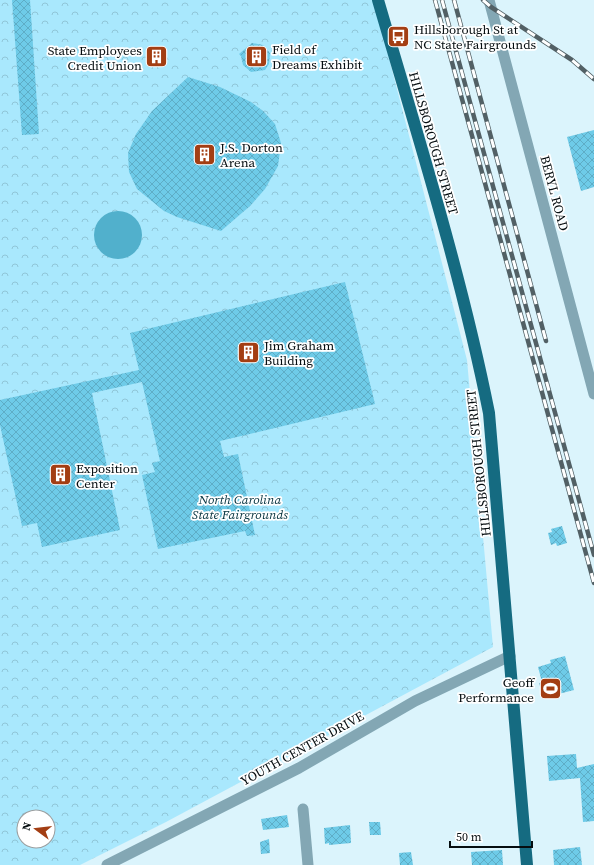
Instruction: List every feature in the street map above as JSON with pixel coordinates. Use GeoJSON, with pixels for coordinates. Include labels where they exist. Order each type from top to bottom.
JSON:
{"type":"FeatureCollection","features":[{"type":"Feature","properties":{"kind":"main road","name":"HILLSBOROUGH STREET"},"geometry":{"type":"LineString","coordinates":[[378,0],[463,294],[481,366],[490,419],[527,865]]}},
{"type":"Feature","properties":{"kind":"street","name":"BERYL ROAD"},"geometry":{"type":"LineString","coordinates":[[489,0],[594,394]]}},
{"type":"Feature","properties":{"kind":"street","name":"YOUTH CENTER DRIVE"},"geometry":{"type":"LineString","coordinates":[[107,865],[299,768],[415,701],[510,656]]}},
{"type":"Feature","properties":{"kind":"street"},"geometry":{"type":"LineString","coordinates":[[303,809],[308,865]]}},
{"type":"Feature","properties":{"kind":"green space","name":"North Carolina State Fairgrounds"},"geometry":{"type":"Polygon","coordinates":[[[0,0],[374,0],[467,360],[493,647],[166,822],[80,865],[0,865],[0,0]]]}},
{"type":"Feature","properties":{"kind":"shaded area"},"geometry":{"type":"Polygon","coordinates":[[[113,211],[123,211],[135,218],[142,230],[142,240],[135,252],[123,259],[113,259],[105,255],[98,248],[94,240],[94,230],[98,222],[105,215],[113,211]]]}},
{"type":"Feature","properties":{"kind":"building"},"geometry":{"type":"Polygon","coordinates":[[[12,0],[30,0],[39,134],[22,135],[12,0]]]}},
{"type":"Feature","properties":{"kind":"building","name":"Field of Dreams Exhibit"},"geometry":{"type":"Polygon","coordinates":[[[252,43],[263,45],[270,53],[269,64],[265,70],[251,72],[243,65],[239,54],[252,43]]]}},
{"type":"Feature","properties":{"kind":"building","name":"J.S. Dorton Arena"},"geometry":{"type":"Polygon","coordinates":[[[188,77],[220,87],[251,102],[263,111],[275,124],[281,143],[278,166],[265,189],[250,206],[221,231],[177,217],[164,211],[137,189],[129,172],[128,153],[136,134],[152,111],[188,77]]]}},
{"type":"Feature","properties":{"kind":"building"},"geometry":{"type":"Polygon","coordinates":[[[594,130],[594,187],[581,191],[567,137],[594,130]]]}},
{"type":"Feature","properties":{"kind":"building"},"geometry":{"type":"Polygon","coordinates":[[[345,282],[375,404],[220,441],[224,457],[238,454],[255,535],[247,536],[245,531],[158,549],[142,475],[155,472],[152,463],[160,461],[142,382],[92,393],[120,530],[42,547],[37,523],[22,526],[0,425],[0,400],[139,370],[130,333],[345,282]]]}},
{"type":"Feature","properties":{"kind":"building"},"geometry":{"type":"Polygon","coordinates":[[[562,526],[567,543],[557,546],[556,543],[551,545],[548,533],[552,532],[551,529],[562,526]]]}},
{"type":"Feature","properties":{"kind":"building"},"geometry":{"type":"Polygon","coordinates":[[[565,656],[574,690],[543,698],[539,683],[542,682],[538,667],[551,663],[550,660],[565,656]]]}},
{"type":"Feature","properties":{"kind":"building"},"geometry":{"type":"Polygon","coordinates":[[[576,754],[577,768],[594,764],[594,821],[583,822],[580,778],[549,781],[547,756],[576,754]]]}},
{"type":"Feature","properties":{"kind":"building"},"geometry":{"type":"Polygon","coordinates":[[[287,815],[289,827],[263,830],[261,819],[287,815]]]}},
{"type":"Feature","properties":{"kind":"building"},"geometry":{"type":"Polygon","coordinates":[[[369,822],[380,822],[381,835],[370,835],[369,822]]]}},
{"type":"Feature","properties":{"kind":"building"},"geometry":{"type":"Polygon","coordinates":[[[350,825],[351,843],[325,844],[324,828],[350,825]]]}},
{"type":"Feature","properties":{"kind":"building"},"geometry":{"type":"Polygon","coordinates":[[[269,839],[270,853],[261,854],[260,842],[269,839]]]}},
{"type":"Feature","properties":{"kind":"building"},"geometry":{"type":"Polygon","coordinates":[[[580,847],[582,865],[554,865],[553,850],[580,847]]]}},
{"type":"Feature","properties":{"kind":"building"},"geometry":{"type":"Polygon","coordinates":[[[502,850],[503,865],[472,865],[471,852],[502,850]]]}},
{"type":"Feature","properties":{"kind":"building"},"geometry":{"type":"Polygon","coordinates":[[[411,852],[413,865],[400,865],[399,853],[411,852]]]}},
{"type":"Feature","properties":{"kind":"railway"},"geometry":{"type":"LineString","coordinates":[[435,0],[594,583]]}},
{"type":"Feature","properties":{"kind":"railway"},"geometry":{"type":"LineString","coordinates":[[442,0],[594,555]]}},
{"type":"Feature","properties":{"kind":"railway"},"geometry":{"type":"LineString","coordinates":[[454,0],[546,341]]}},
{"type":"Feature","properties":{"kind":"railway"},"geometry":{"type":"LineString","coordinates":[[483,0],[491,7],[572,60],[594,79]]}},
{"type":"Feature","properties":{"kind":"place","name":"Hillsborough St at NC State Fairgrounds"},"geometry":{"type":"Point","coordinates":[398,36]}},
{"type":"Feature","properties":{"kind":"place","name":"Field of Dreams Exhibit"},"geometry":{"type":"Point","coordinates":[256,56]}},
{"type":"Feature","properties":{"kind":"place","name":"State Employees Credit Union"},"geometry":{"type":"Point","coordinates":[157,57]}},
{"type":"Feature","properties":{"kind":"place","name":"J.S. Dorton Arena"},"geometry":{"type":"Point","coordinates":[205,154]}},
{"type":"Feature","properties":{"kind":"place","name":"Jim Graham Building"},"geometry":{"type":"Point","coordinates":[248,352]}},
{"type":"Feature","properties":{"kind":"place","name":"Exposition Center"},"geometry":{"type":"Point","coordinates":[60,475]}},
{"type":"Feature","properties":{"kind":"place","name":"Geoff Performance"},"geometry":{"type":"Point","coordinates":[550,689]}}]}
